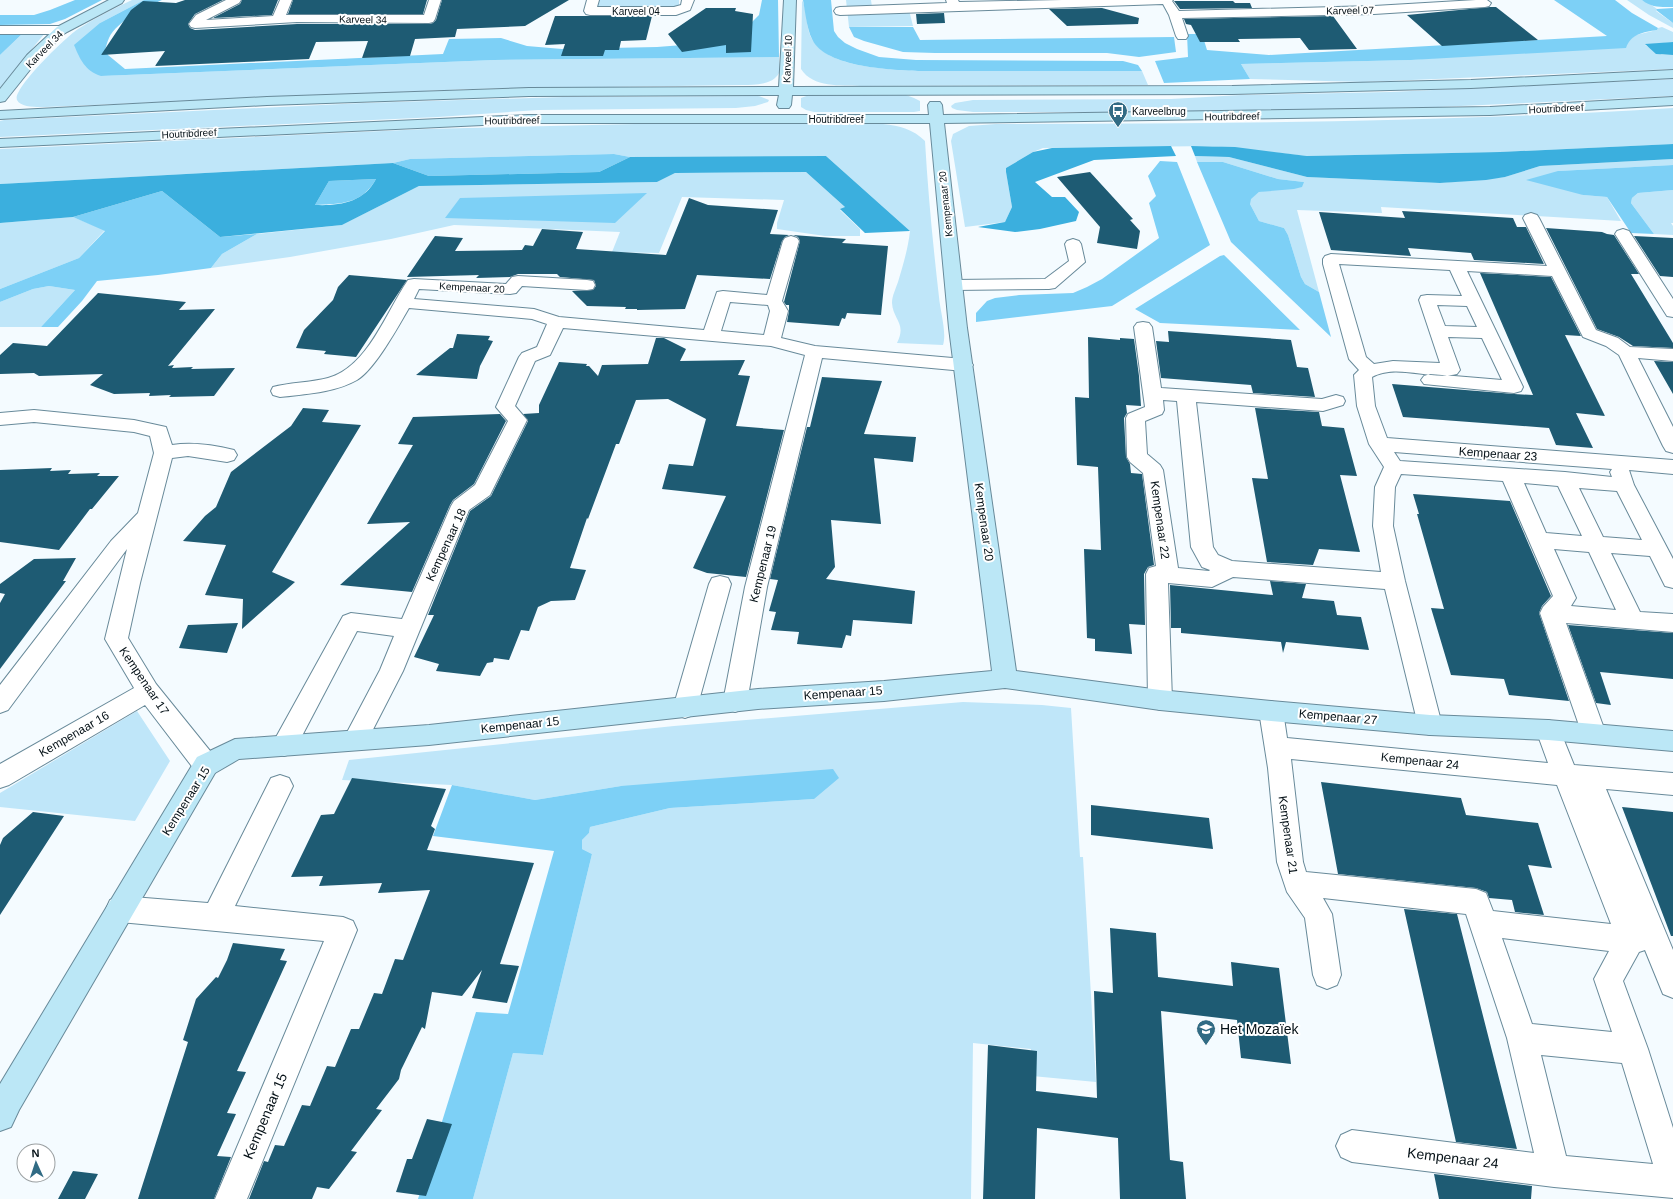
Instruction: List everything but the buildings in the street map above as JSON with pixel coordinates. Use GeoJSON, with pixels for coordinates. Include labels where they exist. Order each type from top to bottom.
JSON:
{"type":"FeatureCollection","features":[{"type":"Feature","properties":{"kind":"main road","name":"Karveel 34"},"geometry":{"type":"LineString","coordinates":[[0,98],[32,58],[61,30],[118,0]]}},
{"type":"Feature","properties":{"kind":"main road","name":"Karveel 10"},"geometry":{"type":"LineString","coordinates":[[782,118],[786,91],[790,0]]}},
{"type":"Feature","properties":{"kind":"main road"},"geometry":{"type":"LineString","coordinates":[[0,115],[267,100],[521,92],[1232,90],[1447,85],[1673,74]]}},
{"type":"Feature","properties":{"kind":"main road","name":"Kempenaar 20"},"geometry":{"type":"LineString","coordinates":[[934,91],[954,286],[1005,679]]}},
{"type":"Feature","properties":{"kind":"main road","name":"Houtribdreef"},"geometry":{"type":"LineString","coordinates":[[0,143],[520,119],[936,119],[1482,112],[1673,101]]}},
{"type":"Feature","properties":{"kind":"main road","name":"Kempenaar 27"},"geometry":{"type":"LineString","coordinates":[[1005,679],[1160,700],[1271,711],[1430,725],[1548,730],[1673,741]]}},
{"type":"Feature","properties":{"kind":"main road","name":"Kempenaar 15"},"geometry":{"type":"LineString","coordinates":[[0,1116],[8,1099],[206,765],[236,749],[429,735],[758,699],[1005,679]]}},
{"type":"Feature","properties":{"kind":"street","name":"Karveel 34"},"geometry":{"type":"LineString","coordinates":[[235,0],[200,18],[195,24],[297,18],[429,20],[435,0]]}},
{"type":"Feature","properties":{"kind":"street"},"geometry":{"type":"LineString","coordinates":[[278,19],[286,0]]}},
{"type":"Feature","properties":{"kind":"street","name":"Karveel 04"},"geometry":{"type":"LineString","coordinates":[[594,0],[590,11],[676,11],[686,7],[688,0]]}},
{"type":"Feature","properties":{"kind":"street"},"geometry":{"type":"LineString","coordinates":[[840,11],[953,3],[1167,0],[1176,15],[1182,36]]}},
{"type":"Feature","properties":{"kind":"street"},"geometry":{"type":"LineString","coordinates":[[1255,0],[1263,12]]}},
{"type":"Feature","properties":{"kind":"street","name":"Karveel 07"},"geometry":{"type":"LineString","coordinates":[[1176,15],[1374,10],[1459,2],[1485,3]]}},
{"type":"Feature","properties":{"kind":"street"},"geometry":{"type":"LineString","coordinates":[[0,30],[61,30]]}},
{"type":"Feature","properties":{"kind":"street"},"geometry":{"type":"LineString","coordinates":[[1531,218],[1589,333],[1612,342],[1626,352],[1673,446]]}},
{"type":"Feature","properties":{"kind":"street"},"geometry":{"type":"LineString","coordinates":[[1623,234],[1665,288],[1673,312]]}},
{"type":"Feature","properties":{"kind":"street"},"geometry":{"type":"LineString","coordinates":[[772,341],[779,311],[774,301],[791,241]]}},
{"type":"Feature","properties":{"kind":"street"},"geometry":{"type":"LineString","coordinates":[[954,286],[1049,284],[1077,262],[1072,244]]}},
{"type":"Feature","properties":{"kind":"street"},"geometry":{"type":"LineString","coordinates":[[1430,725],[1394,581],[1384,526],[1385,487],[1394,468],[1379,444],[1366,406],[1366,372],[1358,359],[1331,264],[1331,259],[1557,271]]}},
{"type":"Feature","properties":{"kind":"street"},"geometry":{"type":"LineString","coordinates":[[1366,372],[1514,387],[1456,266]]}},
{"type":"Feature","properties":{"kind":"street","name":"Kempenaar 20"},"geometry":{"type":"LineString","coordinates":[[280,391],[322,386],[353,375],[364,364],[404,304],[414,284],[510,289],[518,280],[541,298],[557,322],[772,341],[814,352],[964,364]]}},
{"type":"Feature","properties":{"kind":"street","name":"Kempenaar 20"},"geometry":{"type":"LineString","coordinates":[[404,304],[541,298],[587,285]]}},
{"type":"Feature","properties":{"kind":"street"},"geometry":{"type":"LineString","coordinates":[[711,336],[723,296],[774,301]]}},
{"type":"Feature","properties":{"kind":"street"},"geometry":{"type":"LineString","coordinates":[[1366,372],[1384,366],[1452,370],[1427,300],[1472,301]]}},
{"type":"Feature","properties":{"kind":"street","name":"Kempenaar 18"},"geometry":{"type":"LineString","coordinates":[[355,740],[391,671],[461,506],[484,490],[511,436],[518,420],[506,407],[528,357],[544,351],[557,322]]}},
{"type":"Feature","properties":{"kind":"street","name":"Kempenaar 22"},"geometry":{"type":"LineString","coordinates":[[1143,326],[1155,410],[1135,418],[1137,457],[1153,470],[1168,574]]}},
{"type":"Feature","properties":{"kind":"street"},"geometry":{"type":"LineString","coordinates":[[1438,331],[1488,333]]}},
{"type":"Feature","properties":{"kind":"street","name":"Kempenaar 19"},"geometry":{"type":"LineString","coordinates":[[735,702],[756,586],[797,428],[814,352]]}},
{"type":"Feature","properties":{"kind":"street"},"geometry":{"type":"LineString","coordinates":[[1626,352],[1673,355]]}},
{"type":"Feature","properties":{"kind":"street"},"geometry":{"type":"LineString","coordinates":[[1152,393],[1187,405],[1324,405],[1336,401]]}},
{"type":"Feature","properties":{"kind":"street"},"geometry":{"type":"LineString","coordinates":[[1187,405],[1202,547],[1210,561],[1230,569],[1394,581]]}},
{"type":"Feature","properties":{"kind":"street","name":"Kempenaar 17"},"geometry":{"type":"LineString","coordinates":[[0,419],[34,416],[134,426],[159,432],[164,453],[116,639],[148,691],[206,765]]}},
{"type":"Feature","properties":{"kind":"street","name":"Kempenaar 23"},"geometry":{"type":"LineString","coordinates":[[1379,444],[1673,467]]}},
{"type":"Feature","properties":{"kind":"street"},"geometry":{"type":"LineString","coordinates":[[164,453],[188,449],[227,455]]}},
{"type":"Feature","properties":{"kind":"street"},"geometry":{"type":"LineString","coordinates":[[1618,463],[1624,485],[1673,580]]}},
{"type":"Feature","properties":{"kind":"street","name":"Kempenaar 23"},"geometry":{"type":"LineString","coordinates":[[1394,468],[1565,479],[1624,485]]}},
{"type":"Feature","properties":{"kind":"street","name":"Kempenaar 23"},"geometry":{"type":"LineString","coordinates":[[1510,475],[1565,598],[1552,613]]}},
{"type":"Feature","properties":{"kind":"street"},"geometry":{"type":"LineString","coordinates":[[1565,479],[1629,610]]}},
{"type":"Feature","properties":{"kind":"street","name":"Kempenaar 17"},"geometry":{"type":"LineString","coordinates":[[0,703],[118,546],[147,516]]}},
{"type":"Feature","properties":{"kind":"street"},"geometry":{"type":"LineString","coordinates":[[1539,540],[1657,549]]}},
{"type":"Feature","properties":{"kind":"street","name":"Kempenaar 22"},"geometry":{"type":"LineString","coordinates":[[1160,700],[1157,574],[1212,579],[1230,569]]}},
{"type":"Feature","properties":{"kind":"street"},"geometry":{"type":"LineString","coordinates":[[685,708],[720,584]]}},
{"type":"Feature","properties":{"kind":"street"},"geometry":{"type":"LineString","coordinates":[[1594,734],[1552,613],[1629,610],[1673,623]]}},
{"type":"Feature","properties":{"kind":"street"},"geometry":{"type":"LineString","coordinates":[[284,746],[351,622],[408,629]]}},
{"type":"Feature","properties":{"kind":"street","name":"Kempenaar 16"},"geometry":{"type":"LineString","coordinates":[[0,778],[148,691]]}},
{"type":"Feature","properties":{"kind":"street","name":"Kempenaar 21"},"geometry":{"type":"LineString","coordinates":[[1271,711],[1280,768],[1290,862],[1296,883],[1318,914],[1327,975]]}},
{"type":"Feature","properties":{"kind":"street"},"geometry":{"type":"LineString","coordinates":[[1548,730],[1577,776],[1642,938],[1673,984]]}},
{"type":"Feature","properties":{"kind":"street","name":"Kempenaar 24"},"geometry":{"type":"LineString","coordinates":[[1276,747],[1673,784]]}},
{"type":"Feature","properties":{"kind":"street"},"geometry":{"type":"LineString","coordinates":[[215,917],[280,786]]}},
{"type":"Feature","properties":{"kind":"street"},"geometry":{"type":"LineString","coordinates":[[1296,883],[1476,902],[1522,1038],[1554,1171]]}},
{"type":"Feature","properties":{"kind":"street","name":"Kempenaar 15"},"geometry":{"type":"LineString","coordinates":[[120,909],[343,930],[231,1199]]}},
{"type":"Feature","properties":{"kind":"street"},"geometry":{"type":"LineString","coordinates":[[1483,923],[1642,938]]}},
{"type":"Feature","properties":{"kind":"street","name":"Kempenaar 24"},"geometry":{"type":"LineString","coordinates":[[1352,1146],[1554,1171],[1671,1174],[1633,1049],[1608,979],[1642,938]]}},
{"type":"Feature","properties":{"kind":"street"},"geometry":{"type":"LineString","coordinates":[[1522,1038],[1633,1049]]}},
{"type":"Feature","properties":{"kind":"shaded area"},"geometry":{"type":"Polygon","coordinates":[[[75,0],[102,0],[65,19],[50,24],[0,25],[0,15],[34,15],[75,0]]]}},
{"type":"Feature","properties":{"kind":"shaded area"},"geometry":{"type":"Polygon","coordinates":[[[132,0],[144,0],[100,23],[101,76],[494,60],[779,57],[780,70],[776,77],[772,80],[763,84],[752,85],[470,89],[46,107],[30,106],[19,103],[17,100],[18,94],[23,85],[63,42],[84,25],[132,0]]]}},
{"type":"Feature","properties":{"kind":"shaded area"},"geometry":{"type":"Polygon","coordinates":[[[144,0],[162,0],[132,16],[118,26],[109,38],[105,50],[108,55],[125,69],[443,54],[449,39],[501,38],[527,46],[562,49],[657,47],[696,44],[751,23],[759,15],[762,0],[778,0],[779,57],[494,60],[101,76],[95,74],[87,68],[81,60],[74,45],[100,23],[144,0]]]}},
{"type":"Feature","properties":{"kind":"shaded area"},"geometry":{"type":"Polygon","coordinates":[[[599,0],[679,0],[679,7],[597,7],[599,0]]]}},
{"type":"Feature","properties":{"kind":"shaded area"},"geometry":{"type":"Polygon","coordinates":[[[802,0],[810,36],[813,41],[822,50],[833,57],[862,66],[921,71],[1142,71],[1148,85],[860,86],[828,84],[813,80],[801,69],[802,0]]]}},
{"type":"Feature","properties":{"kind":"shaded area"},"geometry":{"type":"Polygon","coordinates":[[[803,0],[831,0],[834,31],[838,37],[845,43],[857,49],[879,57],[916,60],[1123,61],[1138,65],[1142,71],[921,71],[894,70],[861,66],[845,62],[819,49],[810,35],[803,0]]]}},
{"type":"Feature","properties":{"kind":"shaded area"},"geometry":{"type":"Polygon","coordinates":[[[846,0],[871,0],[872,7],[909,10],[913,26],[849,27],[846,0]]]}},
{"type":"Feature","properties":{"kind":"shaded area"},"geometry":{"type":"Polygon","coordinates":[[[1554,0],[1615,0],[1632,13],[1658,28],[1657,30],[1638,34],[1628,43],[1626,48],[1411,60],[1241,64],[1250,79],[1164,83],[1155,61],[1188,57],[1187,34],[1202,34],[1207,50],[1269,55],[1607,36],[1554,0]]]}},
{"type":"Feature","properties":{"kind":"shaded area"},"geometry":{"type":"Polygon","coordinates":[[[1627,0],[1642,0],[1652,5],[1657,9],[1656,11],[1673,23],[1673,28],[1649,15],[1627,0]]]}},
{"type":"Feature","properties":{"kind":"shaded area"},"geometry":{"type":"Polygon","coordinates":[[[1642,0],[1673,0],[1673,7],[1653,6],[1642,0]]]}},
{"type":"Feature","properties":{"kind":"shaded area"},"geometry":{"type":"Polygon","coordinates":[[[1673,8],[1673,23],[1656,10],[1657,9],[1673,8]]]}},
{"type":"Feature","properties":{"kind":"shaded area"},"geometry":{"type":"Polygon","coordinates":[[[849,27],[913,27],[920,40],[1174,37],[1176,52],[1139,57],[1107,53],[903,52],[854,37],[849,27]]]}},
{"type":"Feature","properties":{"kind":"shaded area"},"geometry":{"type":"Polygon","coordinates":[[[1662,27],[1673,32],[1673,42],[1645,45],[1662,55],[1673,55],[1673,69],[1363,82],[1250,79],[1241,64],[1411,60],[1628,41],[1636,35],[1657,30],[1658,28],[1662,27]]]}},
{"type":"Feature","properties":{"kind":"shaded area"},"geometry":{"type":"Polygon","coordinates":[[[45,33],[0,88],[0,55],[22,34],[45,33]]]}},
{"type":"Feature","properties":{"kind":"shaded area"},"geometry":{"type":"Polygon","coordinates":[[[0,34],[22,34],[0,55],[0,34]]]}},
{"type":"Feature","properties":{"kind":"shaded area"},"geometry":{"type":"Polygon","coordinates":[[[1673,42],[1673,55],[1656,54],[1645,44],[1673,42]]]}},
{"type":"Feature","properties":{"kind":"shaded area"},"geometry":{"type":"Polygon","coordinates":[[[1673,79],[1673,96],[1439,107],[1177,112],[973,112],[957,110],[951,106],[955,103],[973,100],[1171,99],[1241,95],[1390,92],[1673,79]]]}},
{"type":"Feature","properties":{"kind":"shaded area"},"geometry":{"type":"Polygon","coordinates":[[[809,95],[906,95],[920,101],[920,111],[814,112],[801,107],[801,98],[809,95]]]}},
{"type":"Feature","properties":{"kind":"shaded area"},"geometry":{"type":"Polygon","coordinates":[[[759,96],[769,100],[768,102],[755,106],[736,108],[538,110],[438,117],[0,137],[0,121],[4,120],[363,103],[563,97],[759,96]]]}},
{"type":"Feature","properties":{"kind":"shaded area"},"geometry":{"type":"Polygon","coordinates":[[[1673,108],[1673,144],[1501,152],[1307,156],[1212,146],[1043,148],[1033,152],[1006,168],[1012,207],[1005,222],[965,227],[951,141],[953,134],[969,126],[996,124],[1420,119],[1589,113],[1673,108]]]}},
{"type":"Feature","properties":{"kind":"shaded area"},"geometry":{"type":"Polygon","coordinates":[[[635,124],[883,124],[906,129],[916,134],[925,141],[933,238],[944,328],[943,345],[897,343],[901,331],[893,309],[892,300],[905,257],[910,231],[826,156],[630,157],[614,154],[410,159],[393,163],[0,184],[0,149],[426,129],[635,124]]]}},
{"type":"Feature","properties":{"kind":"shaded area"},"geometry":{"type":"Polygon","coordinates":[[[1673,144],[1673,159],[1540,166],[1505,177],[1486,180],[1440,183],[1307,177],[1229,157],[1195,156],[1191,146],[1235,147],[1307,156],[1500,152],[1673,144]]]}},
{"type":"Feature","properties":{"kind":"shaded area"},"geometry":{"type":"Polygon","coordinates":[[[1171,146],[1176,156],[1094,160],[1035,182],[1052,197],[1065,197],[1079,212],[1076,221],[1040,229],[1015,232],[978,227],[1005,222],[1012,207],[1006,168],[1033,152],[1052,148],[1171,146]]]}},
{"type":"Feature","properties":{"kind":"shaded area"},"geometry":{"type":"Polygon","coordinates":[[[614,154],[630,157],[599,172],[429,176],[393,163],[410,159],[614,154]]]}},
{"type":"Feature","properties":{"kind":"shaded area"},"geometry":{"type":"Polygon","coordinates":[[[826,156],[910,231],[865,233],[840,209],[845,207],[806,172],[675,173],[657,182],[419,186],[342,225],[220,237],[162,191],[73,217],[0,223],[0,184],[393,163],[429,176],[599,172],[630,157],[826,156]],[[376,179],[329,181],[315,205],[341,204],[357,198],[371,187],[376,179]]]}},
{"type":"Feature","properties":{"kind":"shaded area"},"geometry":{"type":"Polygon","coordinates":[[[1195,156],[1229,157],[1307,177],[1440,183],[1505,177],[1540,166],[1673,159],[1673,165],[1558,171],[1583,195],[1607,197],[1621,221],[1381,207],[1382,213],[1297,210],[1319,292],[1305,284],[1301,277],[1288,235],[1284,228],[1259,221],[1250,204],[1250,199],[1259,192],[1304,182],[1278,179],[1223,162],[1197,162],[1195,156]]]}},
{"type":"Feature","properties":{"kind":"shaded area"},"geometry":{"type":"Polygon","coordinates":[[[1160,161],[1177,162],[1210,245],[1112,306],[976,322],[976,313],[987,301],[995,298],[1019,295],[1073,293],[1087,287],[1102,279],[1159,238],[1149,203],[1156,196],[1148,176],[1160,161]]]}},
{"type":"Feature","properties":{"kind":"shaded area"},"geometry":{"type":"Polygon","coordinates":[[[1197,162],[1223,162],[1278,179],[1304,182],[1302,187],[1294,189],[1259,192],[1251,199],[1250,204],[1259,221],[1284,228],[1288,235],[1301,277],[1305,284],[1319,292],[1331,337],[1231,242],[1197,162]]]}},
{"type":"Feature","properties":{"kind":"shaded area"},"geometry":{"type":"Polygon","coordinates":[[[1673,165],[1673,190],[1638,193],[1632,198],[1631,203],[1654,234],[1631,233],[1607,197],[1583,195],[1526,180],[1558,171],[1673,165]]]}},
{"type":"Feature","properties":{"kind":"shaded area"},"geometry":{"type":"Polygon","coordinates":[[[806,172],[845,207],[840,210],[860,229],[860,236],[825,236],[777,229],[777,223],[784,200],[682,197],[659,253],[612,252],[620,232],[454,225],[391,239],[290,257],[211,268],[222,254],[257,234],[342,225],[419,186],[657,182],[675,173],[806,172]]]}},
{"type":"Feature","properties":{"kind":"shaded area"},"geometry":{"type":"Polygon","coordinates":[[[376,179],[364,193],[350,201],[315,205],[329,181],[376,179]]]}},
{"type":"Feature","properties":{"kind":"shaded area"},"geometry":{"type":"Polygon","coordinates":[[[1673,190],[1673,223],[1671,223],[1673,226],[1673,235],[1654,234],[1631,203],[1632,198],[1638,193],[1673,190]]]}},
{"type":"Feature","properties":{"kind":"shaded area"},"geometry":{"type":"Polygon","coordinates":[[[162,191],[220,237],[257,234],[222,254],[211,268],[97,281],[82,301],[58,327],[41,327],[75,290],[49,286],[33,289],[0,302],[0,289],[79,258],[105,231],[73,217],[162,191]]]}},
{"type":"Feature","properties":{"kind":"shaded area"},"geometry":{"type":"Polygon","coordinates":[[[647,193],[615,223],[445,218],[460,198],[647,193]]]}},
{"type":"Feature","properties":{"kind":"shaded area"},"geometry":{"type":"Polygon","coordinates":[[[73,217],[105,230],[79,258],[0,289],[0,223],[73,217]]]}},
{"type":"Feature","properties":{"kind":"shaded area"},"geometry":{"type":"Polygon","coordinates":[[[1224,255],[1300,330],[1160,323],[1135,309],[1220,256],[1224,255]]]}},
{"type":"Feature","properties":{"kind":"shaded area"},"geometry":{"type":"Polygon","coordinates":[[[49,286],[75,290],[41,327],[0,327],[0,302],[33,289],[49,286]]]}},
{"type":"Feature","properties":{"kind":"shaded area"},"geometry":{"type":"Polygon","coordinates":[[[963,702],[1042,705],[1071,708],[1080,857],[1083,857],[1096,1082],[1032,1076],[1031,1049],[973,1043],[971,1199],[473,1199],[513,1053],[543,1055],[592,854],[582,849],[582,840],[589,833],[590,827],[670,808],[814,799],[621,786],[535,800],[452,785],[342,780],[349,760],[674,726],[963,702]]]}},
{"type":"Feature","properties":{"kind":"shaded area"},"geometry":{"type":"Polygon","coordinates":[[[137,711],[170,761],[135,821],[0,807],[0,793],[137,711]]]}},
{"type":"Feature","properties":{"kind":"shaded area"},"geometry":{"type":"Polygon","coordinates":[[[833,769],[839,778],[814,799],[670,808],[590,827],[589,833],[582,840],[582,849],[592,854],[543,1055],[513,1053],[473,1199],[418,1199],[476,1012],[508,1014],[554,851],[433,836],[452,785],[535,800],[621,786],[833,769]]]}},
{"type":"Feature","properties":{"kind":"place","name":"Karveelbrug"},"geometry":{"type":"Point","coordinates":[1118,128]}},
{"type":"Feature","properties":{"kind":"place","name":"Het Mozaïek"},"geometry":{"type":"Point","coordinates":[1206,1046]}}]}
